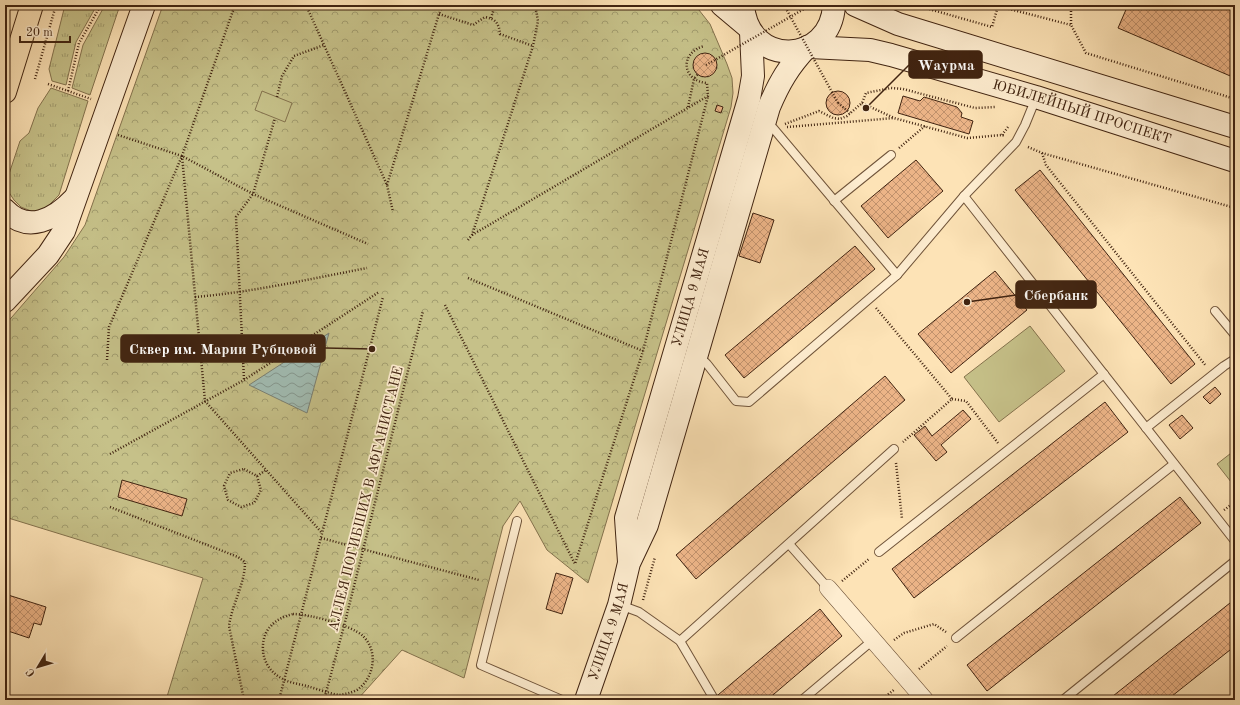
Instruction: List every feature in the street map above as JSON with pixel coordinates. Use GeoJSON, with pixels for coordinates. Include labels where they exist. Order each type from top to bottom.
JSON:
{"type":"FeatureCollection","features":[{"type":"Feature","properties":{"kind":"highway"},"geometry":{"type":"LineString","coordinates":[[5,92],[32,5]]}},
{"type":"Feature","properties":{"kind":"main road"},"geometry":{"type":"LineString","coordinates":[[5,301],[48,255],[64,231],[144,5]]}},
{"type":"Feature","properties":{"kind":"main road","name":"ЮБИЛЕЙНЫЙ ПРОСПЕКТ"},"geometry":{"type":"LineString","coordinates":[[722,5],[749,29],[763,44],[786,52],[798,51],[808,47],[820,39],[827,30],[832,18],[834,5]]}},
{"type":"Feature","properties":{"kind":"main road"},"geometry":{"type":"LineString","coordinates":[[743,5],[744,15],[749,29]]}},
{"type":"Feature","properties":{"kind":"main road"},"geometry":{"type":"LineString","coordinates":[[855,5],[898,24],[1235,127]]}},
{"type":"Feature","properties":{"kind":"main road","name":"УЛИЦА 9 МАЯ"},"geometry":{"type":"LineString","coordinates":[[629,563],[626,518],[749,99],[753,76],[749,29]]}},
{"type":"Feature","properties":{"kind":"main road","name":"ЮБИЛЕЙНЫЙ ПРОСПЕКТ"},"geometry":{"type":"LineString","coordinates":[[808,47],[870,50],[891,55],[1036,97],[1235,161]]}},
{"type":"Feature","properties":{"kind":"main road","name":"УЛИЦА 9 МАЯ"},"geometry":{"type":"LineString","coordinates":[[586,700],[619,604],[629,563],[647,525],[769,107],[778,86],[792,65],[808,47]]}},
{"type":"Feature","properties":{"kind":"main road"},"geometry":{"type":"LineString","coordinates":[[5,210],[11,216],[24,221],[44,221],[61,212],[76,196]]}},
{"type":"Feature","properties":{"kind":"street"},"geometry":{"type":"LineString","coordinates":[[829,589],[925,700]]}},
{"type":"Feature","properties":{"kind":"lane"},"geometry":{"type":"LineString","coordinates":[[697,354],[707,364],[736,401],[749,402],[897,275],[964,196],[1016,142],[1025,125],[1036,97]]}},
{"type":"Feature","properties":{"kind":"lane"},"geometry":{"type":"LineString","coordinates":[[773,128],[897,275]]}},
{"type":"Feature","properties":{"kind":"lane"},"geometry":{"type":"LineString","coordinates":[[834,201],[891,155]]}},
{"type":"Feature","properties":{"kind":"lane"},"geometry":{"type":"LineString","coordinates":[[964,196],[1235,541]]}},
{"type":"Feature","properties":{"kind":"lane"},"geometry":{"type":"LineString","coordinates":[[1215,311],[1235,335]]}},
{"type":"Feature","properties":{"kind":"lane"},"geometry":{"type":"LineString","coordinates":[[1146,428],[1213,374],[1235,359]]}},
{"type":"Feature","properties":{"kind":"lane"},"geometry":{"type":"LineString","coordinates":[[879,552],[1104,374]]}},
{"type":"Feature","properties":{"kind":"lane"},"geometry":{"type":"LineString","coordinates":[[680,641],[894,449]]}},
{"type":"Feature","properties":{"kind":"lane"},"geometry":{"type":"LineString","coordinates":[[956,638],[1174,464]]}},
{"type":"Feature","properties":{"kind":"lane"},"geometry":{"type":"LineString","coordinates":[[517,521],[481,665],[562,700]]}},
{"type":"Feature","properties":{"kind":"lane"},"geometry":{"type":"LineString","coordinates":[[789,544],[829,589]]}},
{"type":"Feature","properties":{"kind":"lane"},"geometry":{"type":"LineString","coordinates":[[1063,700],[1235,561]]}},
{"type":"Feature","properties":{"kind":"lane"},"geometry":{"type":"LineString","coordinates":[[619,604],[639,612],[680,641],[714,698]]}},
{"type":"Feature","properties":{"kind":"lane"},"geometry":{"type":"LineString","coordinates":[[802,700],[877,645]]}},
{"type":"Feature","properties":{"kind":"path"},"geometry":{"type":"LineString","coordinates":[[35,79],[56,5]]}},
{"type":"Feature","properties":{"kind":"path"},"geometry":{"type":"LineString","coordinates":[[68,91],[79,43],[101,5]]}},
{"type":"Feature","properties":{"kind":"path"},"geometry":{"type":"LineString","coordinates":[[107,360],[109,326],[182,156],[235,5]]}},
{"type":"Feature","properties":{"kind":"path"},"geometry":{"type":"LineString","coordinates":[[306,5],[387,185],[394,212]]}},
{"type":"Feature","properties":{"kind":"path"},"geometry":{"type":"LineString","coordinates":[[387,185],[443,5]]}},
{"type":"Feature","properties":{"kind":"path"},"geometry":{"type":"LineString","coordinates":[[491,18],[494,5]]}},
{"type":"Feature","properties":{"kind":"path"},"geometry":{"type":"LineString","coordinates":[[468,240],[472,235],[533,46],[538,21],[535,5]]}},
{"type":"Feature","properties":{"kind":"path"},"geometry":{"type":"LineString","coordinates":[[784,5],[838,103],[850,114]]}},
{"type":"Feature","properties":{"kind":"path"},"geometry":{"type":"LineString","coordinates":[[706,65],[811,5]]}},
{"type":"Feature","properties":{"kind":"path"},"geometry":{"type":"LineString","coordinates":[[915,5],[992,27],[998,6]]}},
{"type":"Feature","properties":{"kind":"path"},"geometry":{"type":"LineString","coordinates":[[994,5],[1071,25]]}},
{"type":"Feature","properties":{"kind":"path"},"geometry":{"type":"LineString","coordinates":[[1071,5],[1071,25],[1086,54],[1235,100]]}},
{"type":"Feature","properties":{"kind":"path"},"geometry":{"type":"LineString","coordinates":[[439,14],[473,25],[485,17],[491,18],[497,22],[500,27],[500,34],[533,46]]}},
{"type":"Feature","properties":{"kind":"path"},"geometry":{"type":"LineString","coordinates":[[277,97],[282,76],[294,56],[324,45]]}},
{"type":"Feature","properties":{"kind":"path"},"geometry":{"type":"LineString","coordinates":[[444,305],[575,564],[643,351],[708,96],[708,84],[700,83],[694,79],[689,74],[686,66],[687,59],[691,52],[696,48],[704,46]]}},
{"type":"Feature","properties":{"kind":"path"},"geometry":{"type":"LineString","coordinates":[[688,108],[694,79],[698,74]]}},
{"type":"Feature","properties":{"kind":"path"},"geometry":{"type":"LineString","coordinates":[[48,84],[91,99]]}},
{"type":"Feature","properties":{"kind":"path"},"geometry":{"type":"LineString","coordinates":[[773,128],[819,111],[833,118],[840,119],[850,114],[862,102],[866,93],[897,89],[903,89],[975,108],[995,106],[1003,108]]}},
{"type":"Feature","properties":{"kind":"path"},"geometry":{"type":"LineString","coordinates":[[472,235],[708,96]]}},
{"type":"Feature","properties":{"kind":"path"},"geometry":{"type":"LineString","coordinates":[[862,102],[894,118],[967,138],[1002,135],[1042,153],[1235,208]]}},
{"type":"Feature","properties":{"kind":"path"},"geometry":{"type":"LineString","coordinates":[[244,380],[236,218],[252,194],[275,118]]}},
{"type":"Feature","properties":{"kind":"path"},"geometry":{"type":"LineString","coordinates":[[773,128],[894,118]]}},
{"type":"Feature","properties":{"kind":"path"},"geometry":{"type":"LineString","coordinates":[[1002,135],[1011,123]]}},
{"type":"Feature","properties":{"kind":"path"},"geometry":{"type":"LineString","coordinates":[[891,155],[925,126]]}},
{"type":"Feature","properties":{"kind":"path"},"geometry":{"type":"LineString","coordinates":[[114,134],[182,156],[252,194],[368,244]]}},
{"type":"Feature","properties":{"kind":"path"},"geometry":{"type":"LineString","coordinates":[[1042,153],[1046,165],[1213,374]]}},
{"type":"Feature","properties":{"kind":"path"},"geometry":{"type":"LineString","coordinates":[[182,156],[205,401],[322,532]]}},
{"type":"Feature","properties":{"kind":"path"},"geometry":{"type":"LineString","coordinates":[[195,297],[283,284],[367,268]]}},
{"type":"Feature","properties":{"kind":"path"},"geometry":{"type":"LineString","coordinates":[[468,278],[643,351]]}},
{"type":"Feature","properties":{"kind":"path"},"geometry":{"type":"LineString","coordinates":[[110,454],[244,380],[379,292]]}},
{"type":"Feature","properties":{"kind":"path"},"geometry":{"type":"LineString","coordinates":[[279,700],[383,297]]}},
{"type":"Feature","properties":{"kind":"path"},"geometry":{"type":"LineString","coordinates":[[869,300],[952,399],[966,401],[1005,452]]}},
{"type":"Feature","properties":{"kind":"path","name":"АЛЛЕЯ ПОГИБШИХ В АФГАНИСТАНЕ"},"geometry":{"type":"LineString","coordinates":[[324,700],[423,311]]}},
{"type":"Feature","properties":{"kind":"path"},"geometry":{"type":"LineString","coordinates":[[903,532],[894,449],[952,399]]}},
{"type":"Feature","properties":{"kind":"path"},"geometry":{"type":"LineString","coordinates":[[244,469],[257,476],[262,490],[254,503],[240,507],[228,500],[224,486],[230,474],[244,469]]}},
{"type":"Feature","properties":{"kind":"path"},"geometry":{"type":"LineString","coordinates":[[257,476],[266,470]]}},
{"type":"Feature","properties":{"kind":"path"},"geometry":{"type":"LineString","coordinates":[[110,507],[238,557],[245,562],[245,572],[230,613],[229,626],[244,700]]}},
{"type":"Feature","properties":{"kind":"path"},"geometry":{"type":"LineString","coordinates":[[321,538],[479,580]]}},
{"type":"Feature","properties":{"kind":"path"},"geometry":{"type":"LineString","coordinates":[[829,589],[879,552]]}},
{"type":"Feature","properties":{"kind":"path"},"geometry":{"type":"LineString","coordinates":[[302,614],[344,626],[357,631],[364,637],[369,644],[373,660],[371,670],[363,685],[348,694],[339,695],[284,680],[271,670],[267,664],[264,656],[264,640],[266,632],[277,620],[285,616],[302,614]]}},
{"type":"Feature","properties":{"kind":"path"},"geometry":{"type":"LineString","coordinates":[[877,645],[904,633],[934,624],[956,638]]}},
{"type":"Feature","properties":{"kind":"green space"},"geometry":{"type":"Polygon","coordinates":[[[65,5],[97,5],[76,42],[66,85],[52,81],[49,69],[65,5]]]}},
{"type":"Feature","properties":{"kind":"green space"},"geometry":{"type":"Polygon","coordinates":[[[105,5],[120,5],[90,95],[72,88],[83,45],[105,5]]]}},
{"type":"Feature","properties":{"kind":"green space"},"geometry":{"type":"Polygon","coordinates":[[[163,5],[695,5],[710,24],[732,78],[733,93],[731,107],[588,583],[547,550],[520,501],[503,526],[464,678],[402,650],[357,700],[166,700],[203,578],[5,517],[5,325],[64,257],[85,225],[163,5]]]}},
{"type":"Feature","properties":{"kind":"green space"},"geometry":{"type":"Polygon","coordinates":[[[51,88],[88,101],[59,195],[46,208],[39,211],[31,211],[21,207],[14,200],[8,191],[7,180],[20,141],[29,133],[38,108],[51,88]]]}},
{"type":"Feature","properties":{"kind":"green space"},"geometry":{"type":"Polygon","coordinates":[[[262,91],[292,103],[285,122],[255,110],[262,91]]]}},
{"type":"Feature","properties":{"kind":"green space"},"geometry":{"type":"Polygon","coordinates":[[[1030,326],[1065,371],[999,422],[964,377],[1030,326]]]}},
{"type":"Feature","properties":{"kind":"green space"},"geometry":{"type":"Polygon","coordinates":[[[1235,450],[1235,487],[1217,464],[1235,450]]]}},
{"type":"Feature","properties":{"kind":"water"},"geometry":{"type":"Polygon","coordinates":[[[329,333],[307,413],[249,385],[329,333]]]}},
{"type":"Feature","properties":{"kind":"building"},"geometry":{"type":"Polygon","coordinates":[[[1128,5],[1235,5],[1235,78],[1118,28],[1128,5]]]}},
{"type":"Feature","properties":{"kind":"building"},"geometry":{"type":"Polygon","coordinates":[[[700,53],[710,53],[717,60],[717,70],[710,77],[700,77],[693,70],[693,60],[700,53]]]}},
{"type":"Feature","properties":{"kind":"building"},"geometry":{"type":"Polygon","coordinates":[[[833,91],[843,91],[850,98],[850,108],[843,115],[833,115],[826,108],[826,98],[833,91]]]}},
{"type":"Feature","properties":{"kind":"building"},"geometry":{"type":"Polygon","coordinates":[[[903,96],[920,101],[924,97],[957,107],[962,113],[961,117],[973,121],[969,134],[898,113],[903,96]]]}},
{"type":"Feature","properties":{"kind":"building"},"geometry":{"type":"Polygon","coordinates":[[[717,105],[723,107],[721,113],[715,111],[717,105]]]}},
{"type":"Feature","properties":{"kind":"building"},"geometry":{"type":"Polygon","coordinates":[[[916,160],[943,191],[888,238],[861,206],[916,160]]]}},
{"type":"Feature","properties":{"kind":"building"},"geometry":{"type":"Polygon","coordinates":[[[1040,170],[1195,364],[1171,384],[1015,190],[1040,170]]]}},
{"type":"Feature","properties":{"kind":"building"},"geometry":{"type":"Polygon","coordinates":[[[753,213],[774,220],[760,263],[739,256],[753,213]]]}},
{"type":"Feature","properties":{"kind":"building"},"geometry":{"type":"Polygon","coordinates":[[[855,246],[875,269],[744,378],[725,355],[855,246]]]}},
{"type":"Feature","properties":{"kind":"building"},"geometry":{"type":"Polygon","coordinates":[[[995,271],[1027,310],[951,373],[918,334],[995,271]]]}},
{"type":"Feature","properties":{"kind":"building"},"geometry":{"type":"Polygon","coordinates":[[[885,376],[905,400],[696,579],[676,555],[885,376]]]}},
{"type":"Feature","properties":{"kind":"building"},"geometry":{"type":"Polygon","coordinates":[[[1215,387],[1221,394],[1210,404],[1203,397],[1215,387]]]}},
{"type":"Feature","properties":{"kind":"building"},"geometry":{"type":"Polygon","coordinates":[[[1105,402],[1128,432],[914,598],[892,569],[1105,402]]]}},
{"type":"Feature","properties":{"kind":"building"},"geometry":{"type":"Polygon","coordinates":[[[963,410],[971,419],[941,445],[947,452],[936,461],[914,435],[925,426],[932,436],[963,410]]]}},
{"type":"Feature","properties":{"kind":"building"},"geometry":{"type":"Polygon","coordinates":[[[1182,415],[1193,428],[1180,439],[1169,425],[1182,415]]]}},
{"type":"Feature","properties":{"kind":"building"},"geometry":{"type":"Polygon","coordinates":[[[122,480],[187,499],[182,516],[118,497],[122,480]]]}},
{"type":"Feature","properties":{"kind":"building"},"geometry":{"type":"Polygon","coordinates":[[[1180,497],[1201,523],[987,691],[967,665],[1180,497]]]}},
{"type":"Feature","properties":{"kind":"building"},"geometry":{"type":"Polygon","coordinates":[[[556,573],[573,578],[562,614],[546,609],[556,573]]]}},
{"type":"Feature","properties":{"kind":"building"},"geometry":{"type":"Polygon","coordinates":[[[5,594],[46,607],[41,625],[34,623],[29,638],[5,630],[5,594]]]}},
{"type":"Feature","properties":{"kind":"building"},"geometry":{"type":"Polygon","coordinates":[[[1235,599],[1235,646],[1167,700],[1108,700],[1235,599]]]}},
{"type":"Feature","properties":{"kind":"building"},"geometry":{"type":"Polygon","coordinates":[[[820,609],[842,636],[767,700],[712,700],[820,609]]]}},
{"type":"Feature","properties":{"kind":"place","name":"Wаурма"},"geometry":{"type":"Point","coordinates":[866,108]}},
{"type":"Feature","properties":{"kind":"place","name":"Сбербанк"},"geometry":{"type":"Point","coordinates":[967,302]}},
{"type":"Feature","properties":{"kind":"place","name":"Сквер им. Марии Рубцовой"},"geometry":{"type":"Point","coordinates":[372,349]}}]}
